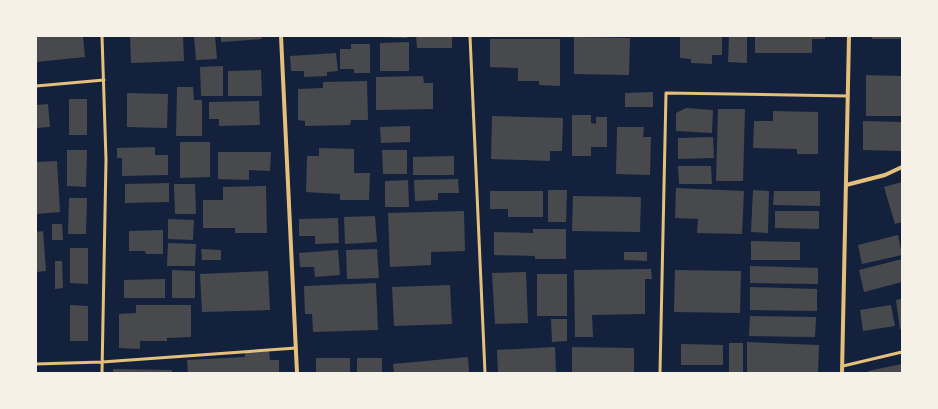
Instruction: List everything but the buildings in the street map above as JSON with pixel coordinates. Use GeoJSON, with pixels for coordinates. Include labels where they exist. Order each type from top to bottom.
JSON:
{"type":"FeatureCollection","features":[{"type":"Feature","properties":{"kind":"street"},"geometry":{"type":"LineString","coordinates":[[280,36],[297,373]]}},
{"type":"Feature","properties":{"kind":"street"},"geometry":{"type":"LineString","coordinates":[[842,373],[849,36]]}},
{"type":"Feature","properties":{"kind":"street"},"geometry":{"type":"LineString","coordinates":[[846,185],[885,175],[902,167]]}},
{"type":"Feature","properties":{"kind":"lane"},"geometry":{"type":"LineString","coordinates":[[102,36],[106,160],[102,373]]}},
{"type":"Feature","properties":{"kind":"lane"},"geometry":{"type":"LineString","coordinates":[[470,36],[485,373]]}},
{"type":"Feature","properties":{"kind":"lane"},"geometry":{"type":"LineString","coordinates":[[36,86],[104,80]]}},
{"type":"Feature","properties":{"kind":"lane"},"geometry":{"type":"LineString","coordinates":[[660,373],[666,93],[848,96]]}},
{"type":"Feature","properties":{"kind":"lane"},"geometry":{"type":"LineString","coordinates":[[36,364],[102,362],[296,348]]}},
{"type":"Feature","properties":{"kind":"lane"},"geometry":{"type":"LineString","coordinates":[[843,366],[902,352]]}}]}
